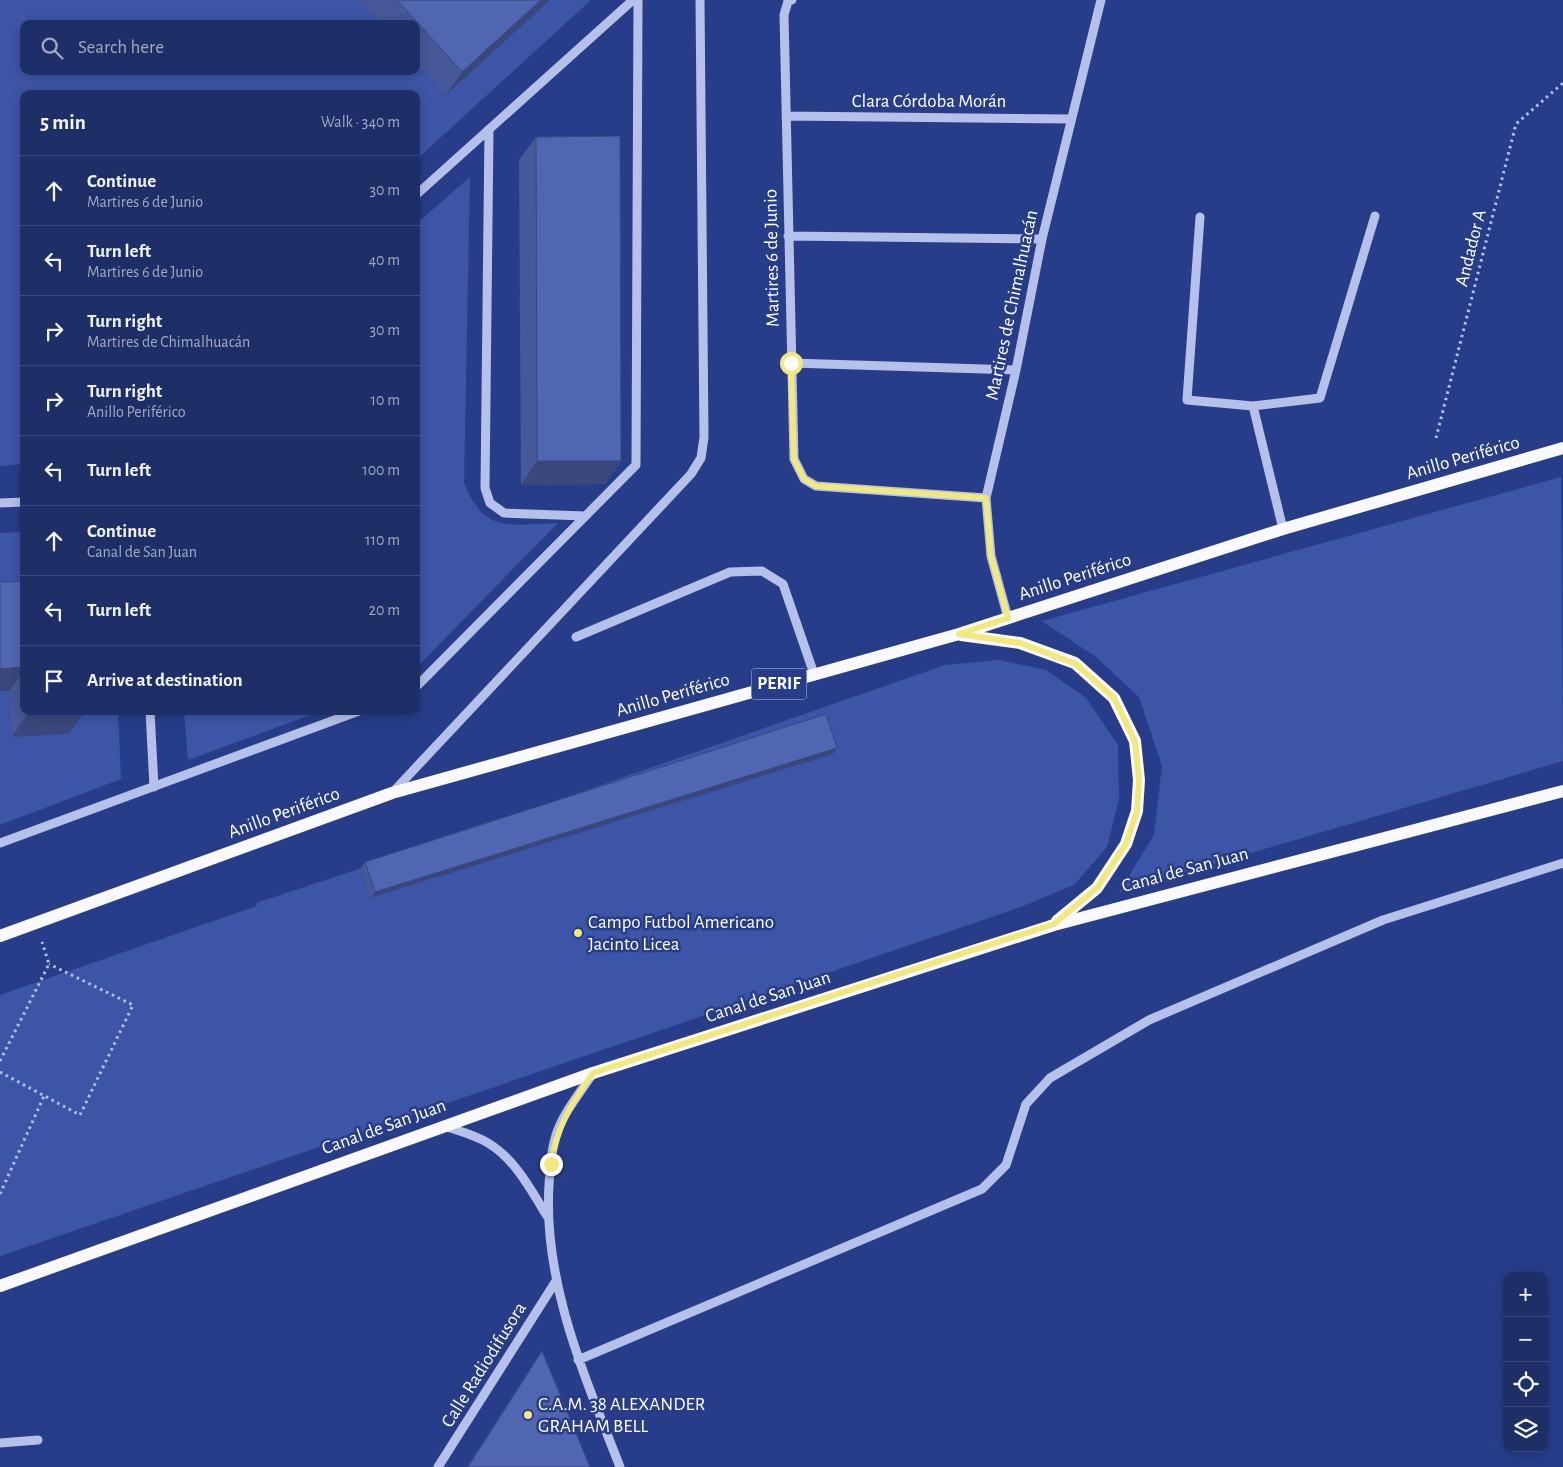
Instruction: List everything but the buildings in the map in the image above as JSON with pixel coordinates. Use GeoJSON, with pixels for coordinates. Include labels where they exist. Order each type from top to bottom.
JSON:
{"type":"FeatureCollection","features":[{"type":"Feature","properties":{"kind":"main road","name":"Anillo Periférico"},"geometry":{"type":"LineString","coordinates":[[0,936],[392,793],[959,634],[1282,529],[1563,448]]}},
{"type":"Feature","properties":{"kind":"main road"},"geometry":{"type":"LineString","coordinates":[[959,634],[1020,643],[1076,664],[1114,698],[1135,741],[1139,780],[1137,811],[1126,844],[1097,888],[1054,924]]}},
{"type":"Feature","properties":{"kind":"main road","name":"Canal de San Juan"},"geometry":{"type":"LineString","coordinates":[[0,1286],[443,1125],[593,1073],[1054,924],[1563,791]]}},
{"type":"Feature","properties":{"kind":"street"},"geometry":{"type":"LineString","coordinates":[[420,191],[633,0]]}},
{"type":"Feature","properties":{"kind":"street"},"geometry":{"type":"LineString","coordinates":[[420,683],[636,465],[638,0]]}},
{"type":"Feature","properties":{"kind":"street"},"geometry":{"type":"LineString","coordinates":[[392,793],[691,474],[701,458],[704,427],[700,0]]}},
{"type":"Feature","properties":{"kind":"street","name":"Martires 6 de Junio"},"geometry":{"type":"LineString","coordinates":[[790,0],[784,15],[794,459],[804,479],[816,486],[986,498]]}},
{"type":"Feature","properties":{"kind":"street","name":"Martires de Chimalhuacán"},"geometry":{"type":"LineString","coordinates":[[1008,618],[991,556],[986,498],[1016,370],[1042,239],[1101,0]]}},
{"type":"Feature","properties":{"kind":"street","name":"Clara Córdoba Morán"},"geometry":{"type":"LineString","coordinates":[[786,116],[1072,119]]}},
{"type":"Feature","properties":{"kind":"street"},"geometry":{"type":"LineString","coordinates":[[489,130],[485,488],[490,503],[504,513],[585,516]]}},
{"type":"Feature","properties":{"kind":"street"},"geometry":{"type":"LineString","coordinates":[[1200,217],[1187,400],[1252,406],[1320,398],[1375,216]]}},
{"type":"Feature","properties":{"kind":"street"},"geometry":{"type":"LineString","coordinates":[[788,236],[1042,239]]}},
{"type":"Feature","properties":{"kind":"street"},"geometry":{"type":"LineString","coordinates":[[791,363],[1016,370]]}},
{"type":"Feature","properties":{"kind":"street"},"geometry":{"type":"LineString","coordinates":[[1252,406],[1282,529]]}},
{"type":"Feature","properties":{"kind":"street"},"geometry":{"type":"LineString","coordinates":[[0,503],[20,502]]}},
{"type":"Feature","properties":{"kind":"street"},"geometry":{"type":"LineString","coordinates":[[576,637],[730,572],[762,571],[783,584],[814,674]]}},
{"type":"Feature","properties":{"kind":"street"},"geometry":{"type":"LineString","coordinates":[[150,715],[154,787]]}},
{"type":"Feature","properties":{"kind":"street"},"geometry":{"type":"LineString","coordinates":[[0,843],[348,715]]}},
{"type":"Feature","properties":{"kind":"street"},"geometry":{"type":"LineString","coordinates":[[578,1360],[982,1189],[1006,1165],[1026,1104],[1050,1078],[1149,1020],[1383,920],[1563,863]]}},
{"type":"Feature","properties":{"kind":"street"},"geometry":{"type":"LineString","coordinates":[[593,1073],[565,1115],[556,1135],[551,1164],[547,1216],[556,1281],[578,1360],[620,1467]]}},
{"type":"Feature","properties":{"kind":"street"},"geometry":{"type":"LineString","coordinates":[[443,1125],[488,1142],[504,1154],[547,1216]]}},
{"type":"Feature","properties":{"kind":"street","name":"Calle Radiodifusora"},"geometry":{"type":"LineString","coordinates":[[438,1467],[556,1281]]}},
{"type":"Feature","properties":{"kind":"street"},"geometry":{"type":"LineString","coordinates":[[0,1443],[38,1440]]}},
{"type":"Feature","properties":{"kind":"path","name":"Andador A"},"geometry":{"type":"LineString","coordinates":[[1436,438],[1516,124],[1563,83]]}},
{"type":"Feature","properties":{"kind":"path"},"geometry":{"type":"LineString","coordinates":[[0,1061],[48,964],[36,923]]}},
{"type":"Feature","properties":{"kind":"path"},"geometry":{"type":"LineString","coordinates":[[0,1072],[80,1115],[133,1005],[48,964]]}},
{"type":"Feature","properties":{"kind":"path"},"geometry":{"type":"LineString","coordinates":[[0,1194],[44,1096]]}},
{"type":"Feature","properties":{"kind":"shaded area"},"geometry":{"type":"Polygon","coordinates":[[[0,0],[591,0],[420,156],[420,90],[20,90],[20,464],[0,466],[0,0]]]}},
{"type":"Feature","properties":{"kind":"shaded area"},"geometry":{"type":"Polygon","coordinates":[[[470,177],[464,483],[472,500],[490,519],[501,523],[513,524],[558,523],[420,664],[420,221],[470,177]]]}},
{"type":"Feature","properties":{"kind":"shaded area"},"geometry":{"type":"Polygon","coordinates":[[[1561,477],[1563,761],[1119,892],[1154,835],[1162,766],[1139,697],[1096,657],[1042,621],[1561,477]]]}},
{"type":"Feature","properties":{"kind":"shaded area"},"geometry":{"type":"Polygon","coordinates":[[[20,532],[20,715],[118,715],[121,779],[0,825],[0,533],[20,532]]]}},
{"type":"Feature","properties":{"kind":"shaded area"},"geometry":{"type":"Polygon","coordinates":[[[999,660],[1046,670],[1086,698],[1118,745],[1119,799],[1107,847],[1074,885],[1021,907],[0,1256],[0,995],[257,906],[256,903],[389,859],[945,665],[999,660]]]}},
{"type":"Feature","properties":{"kind":"shaded area"},"geometry":{"type":"Polygon","coordinates":[[[184,715],[310,715],[188,760],[184,715]]]}},
{"type":"Feature","properties":{"kind":"place","name":"Campo Futbol Americano Jacinto Licea"},"geometry":{"type":"Point","coordinates":[578,933]}},
{"type":"Feature","properties":{"kind":"place","name":"C.A.M. 38 ALEXANDER GRAHAM BELL"},"geometry":{"type":"Point","coordinates":[528,1415]}},
{"type":"Feature","properties":{"kind":"route"},"geometry":{"type":"LineString","coordinates":[[551,1164],[556,1135],[565,1115],[593,1073],[1054,924],[1097,888],[1126,844],[1137,811],[1139,780],[1135,741],[1114,698],[1076,664],[1020,643],[959,634],[1008,618],[991,556],[987,528],[986,498],[816,486],[804,479],[794,459],[791,363]]}}]}
